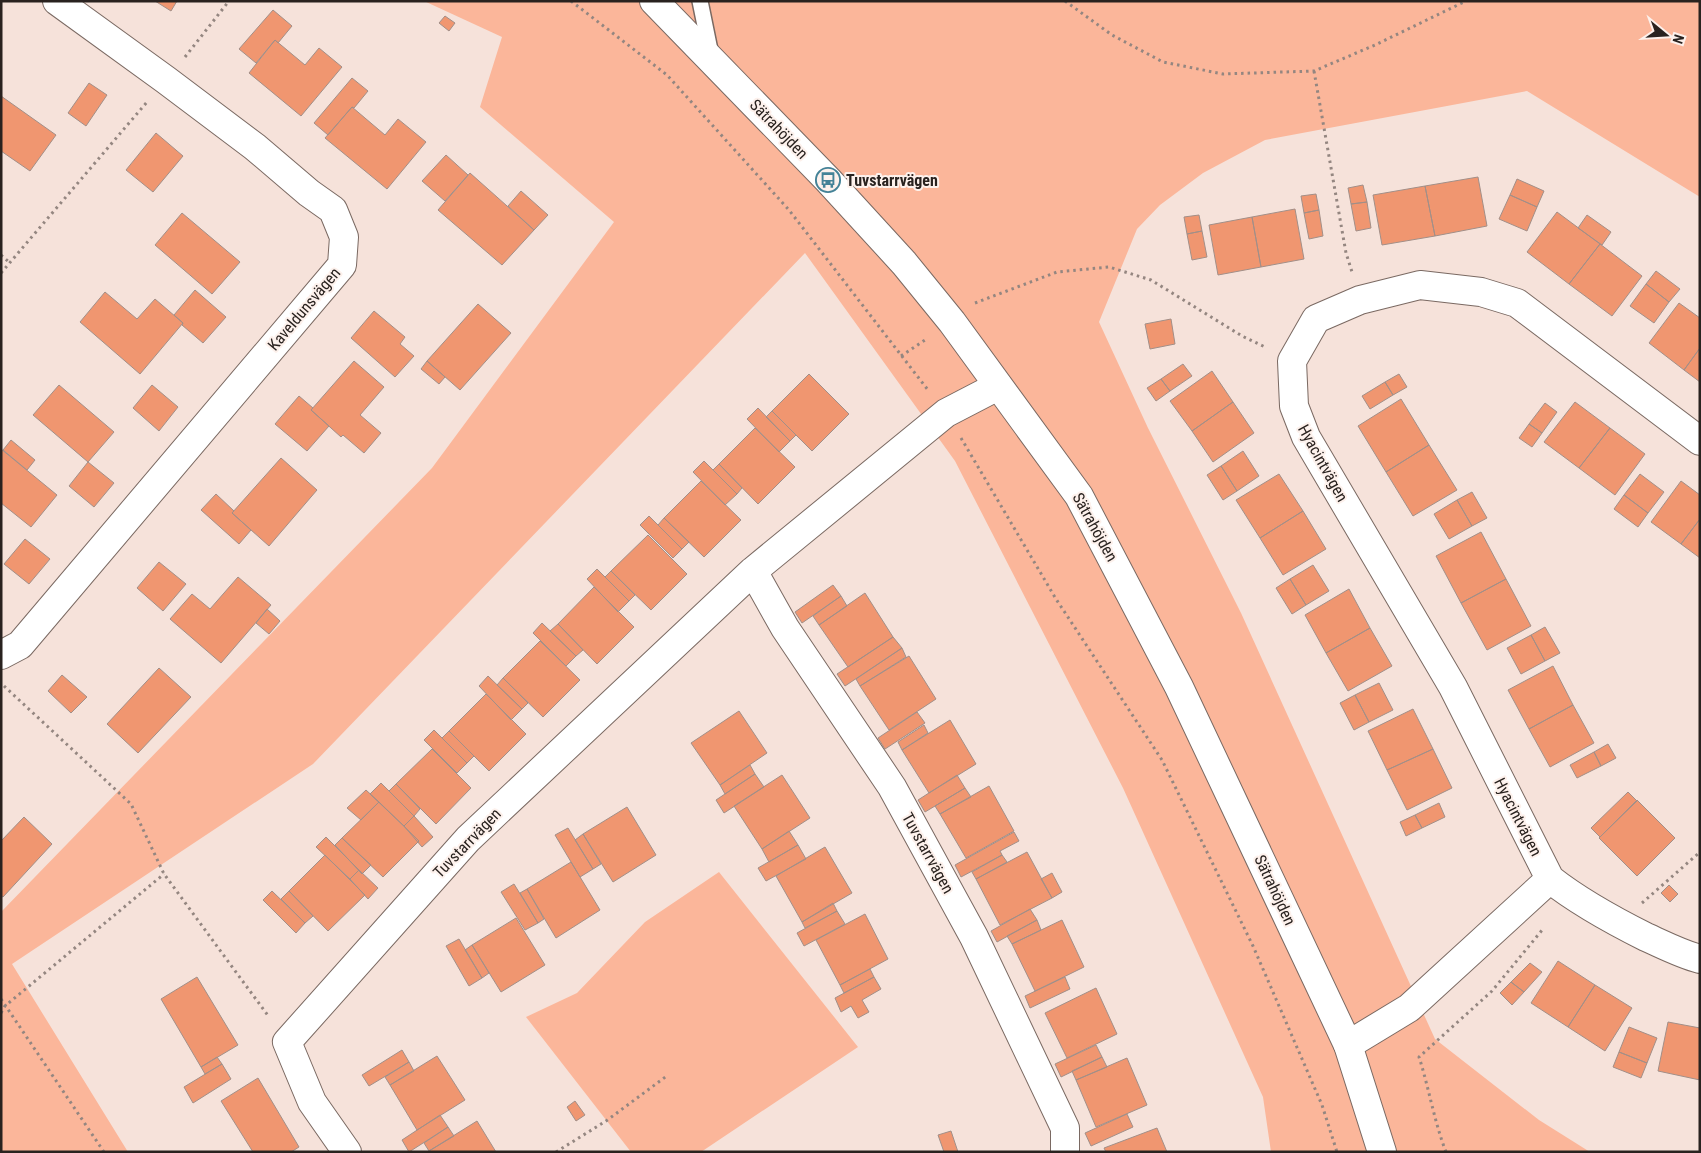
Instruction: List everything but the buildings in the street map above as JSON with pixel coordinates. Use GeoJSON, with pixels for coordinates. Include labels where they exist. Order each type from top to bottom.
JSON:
{"type":"FeatureCollection","features":[{"type":"Feature","properties":{"kind":"street","name":"Kaveldunsvägen"},"geometry":{"type":"LineString","coordinates":[[1,655],[20,645],[342,265],[344,237],[333,210],[255,147],[57,1]]}},
{"type":"Feature","properties":{"kind":"street","name":"Sätrahöjden"},"geometry":{"type":"LineString","coordinates":[[654,1],[828,180],[898,256],[952,322],[1079,496],[1180,687],[1348,1046],[1382,1152]]}},
{"type":"Feature","properties":{"kind":"street"},"geometry":{"type":"LineString","coordinates":[[1292,361],[1316,319],[1360,300],[1420,285],[1481,292],[1517,303],[1700,441]]}},
{"type":"Feature","properties":{"kind":"street","name":"Hyacintvägen"},"geometry":{"type":"LineString","coordinates":[[1292,361],[1294,406],[1306,437],[1453,687],[1550,879],[1571,896],[1619,923],[1684,955],[1700,959]]}},
{"type":"Feature","properties":{"kind":"street","name":"Tuvstarrvägen"},"geometry":{"type":"LineString","coordinates":[[287,1042],[468,839],[753,572],[946,413],[998,386]]}},
{"type":"Feature","properties":{"kind":"street","name":"Tuvstarrvägen"},"geometry":{"type":"LineString","coordinates":[[753,572],[785,628],[892,787],[970,929],[1065,1128],[1065,1152]]}},
{"type":"Feature","properties":{"kind":"street"},"geometry":{"type":"LineString","coordinates":[[1348,1046],[1409,1008],[1550,879]]}},
{"type":"Feature","properties":{"kind":"street"},"geometry":{"type":"LineString","coordinates":[[287,1042],[312,1102],[347,1152]]}},
{"type":"Feature","properties":{"kind":"lane"},"geometry":{"type":"LineString","coordinates":[[700,1],[712,59]]}},
{"type":"Feature","properties":{"kind":"path"},"geometry":{"type":"LineString","coordinates":[[1,273],[166,80],[229,1]]}},
{"type":"Feature","properties":{"kind":"path"},"geometry":{"type":"LineString","coordinates":[[571,1],[667,75],[789,210],[946,413],[1056,599],[1162,760],[1253,946],[1322,1105],[1337,1152]]}},
{"type":"Feature","properties":{"kind":"path"},"geometry":{"type":"LineString","coordinates":[[1065,1],[1112,35],[1163,62],[1223,74],[1314,71],[1376,45],[1466,1]]}},
{"type":"Feature","properties":{"kind":"path"},"geometry":{"type":"LineString","coordinates":[[1314,71],[1346,253],[1360,300]]}},
{"type":"Feature","properties":{"kind":"path"},"geometry":{"type":"LineString","coordinates":[[1,256],[10,263]]}},
{"type":"Feature","properties":{"kind":"path"},"geometry":{"type":"LineString","coordinates":[[901,356],[952,322],[973,304],[1057,272],[1109,267],[1151,280],[1242,336],[1292,361]]}},
{"type":"Feature","properties":{"kind":"path"},"geometry":{"type":"LineString","coordinates":[[1,684],[131,804],[164,874],[287,1042]]}},
{"type":"Feature","properties":{"kind":"path"},"geometry":{"type":"LineString","coordinates":[[1619,923],[1700,852]]}},
{"type":"Feature","properties":{"kind":"path"},"geometry":{"type":"LineString","coordinates":[[1,1013],[6,1006],[164,874]]}},
{"type":"Feature","properties":{"kind":"path"},"geometry":{"type":"LineString","coordinates":[[1446,1152],[1419,1057],[1492,991],[1571,896]]}},
{"type":"Feature","properties":{"kind":"path"},"geometry":{"type":"LineString","coordinates":[[1,999],[104,1152]]}},
{"type":"Feature","properties":{"kind":"path"},"geometry":{"type":"LineString","coordinates":[[556,1152],[606,1120],[668,1074]]}},
{"type":"Feature","properties":{"kind":"shaded area"},"geometry":{"type":"Polygon","coordinates":[[[424,1],[1700,1],[1700,197],[1527,91],[1265,140],[1203,173],[1160,205],[1137,229],[1099,322],[1148,428],[1241,613],[1435,1039],[1539,1120],[1590,1152],[1271,1152],[1263,1097],[1123,788],[955,461],[805,253],[313,764],[12,964],[128,1152],[1,1152],[1,912],[432,468],[614,222],[480,107],[502,37],[424,1]]]}},
{"type":"Feature","properties":{"kind":"shaded area"},"geometry":{"type":"Polygon","coordinates":[[[719,872],[858,1047],[701,1152],[631,1152],[526,1017],[577,993],[645,922],[719,872]]]}},
{"type":"Feature","properties":{"kind":"place","name":"Tuvstarrvägen"},"geometry":{"type":"Point","coordinates":[828,180]}}]}
